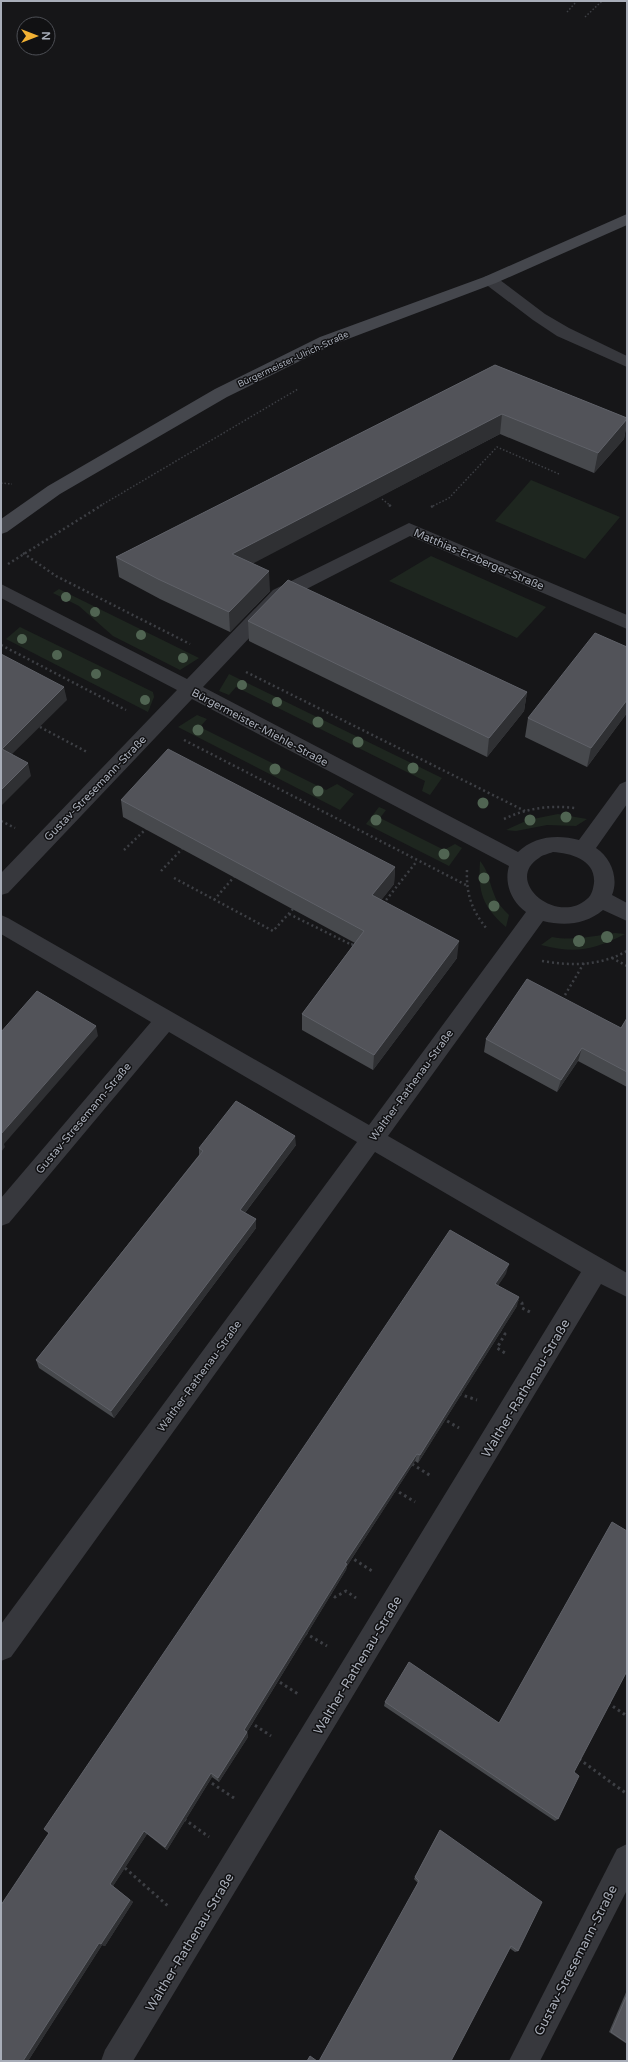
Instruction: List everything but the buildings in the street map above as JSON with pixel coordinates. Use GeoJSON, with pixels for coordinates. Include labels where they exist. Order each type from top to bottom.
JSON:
{"type":"FeatureCollection","features":[{"type":"Feature","properties":{"kind":"main road","name":"Bürgermeister-Ulrich-Straße"},"geometry":{"type":"LineString","coordinates":[[1,528],[54,490],[221,393],[326,341],[490,280],[627,219]]}},
{"type":"Feature","properties":{"kind":"street"},"geometry":{"type":"LineString","coordinates":[[490,280],[539,317],[563,332],[627,362]]}},
{"type":"Feature","properties":{"kind":"street","name":"Matthias-Erzberger-Straße"},"geometry":{"type":"LineString","coordinates":[[189,690],[280,595],[409,529],[627,622]]}},
{"type":"Feature","properties":{"kind":"street","name":"Bürgermeister-Miehle-Straße"},"geometry":{"type":"LineString","coordinates":[[1,590],[189,690],[520,862]]}},
{"type":"Feature","properties":{"kind":"street","name":"Gustav-Stresemann-Straße"},"geometry":{"type":"LineString","coordinates":[[1,887],[189,690]]}},
{"type":"Feature","properties":{"kind":"street"},"geometry":{"type":"LineString","coordinates":[[583,850],[627,789]]}},
{"type":"Feature","properties":{"kind":"street"},"geometry":{"type":"LineString","coordinates":[[552,844],[562,844],[583,850],[600,864],[604,873],[605,891],[600,900],[588,911],[573,915],[558,916],[539,910],[522,897],[517,888],[516,871],[520,862],[533,850],[552,844]]}},
{"type":"Feature","properties":{"kind":"street"},"geometry":{"type":"LineString","coordinates":[[600,900],[627,913]]}},
{"type":"Feature","properties":{"kind":"street","name":"Walther-Rathenau-Straße"},"geometry":{"type":"LineString","coordinates":[[1,1647],[539,910]]}},
{"type":"Feature","properties":{"kind":"street"},"geometry":{"type":"LineString","coordinates":[[1,924],[165,1021],[627,1286]]}},
{"type":"Feature","properties":{"kind":"street","name":"Gustav-Stresemann-Straße"},"geometry":{"type":"LineString","coordinates":[[1,1215],[165,1021]]}},
{"type":"Feature","properties":{"kind":"street","name":"Walther-Rathenau-Straße"},"geometry":{"type":"LineString","coordinates":[[116,2061],[597,1268]]}},
{"type":"Feature","properties":{"kind":"street","name":"Gustav-Stresemann-Straße"},"geometry":{"type":"LineString","coordinates":[[524,2061],[627,1859]]}},
{"type":"Feature","properties":{"kind":"path"},"geometry":{"type":"LineString","coordinates":[[567,12],[577,1]]}},
{"type":"Feature","properties":{"kind":"path"},"geometry":{"type":"LineString","coordinates":[[585,17],[602,1]]}},
{"type":"Feature","properties":{"kind":"path"},"geometry":{"type":"LineString","coordinates":[[6,565],[138,482],[300,388]]}},
{"type":"Feature","properties":{"kind":"path"},"geometry":{"type":"LineString","coordinates":[[429,508],[449,498],[497,447],[559,474]]}},
{"type":"Feature","properties":{"kind":"path"},"geometry":{"type":"LineString","coordinates":[[23,553],[56,576],[525,811]]}},
{"type":"Feature","properties":{"kind":"path"},"geometry":{"type":"LineString","coordinates":[[1,645],[466,885]]}},
{"type":"Feature","properties":{"kind":"path"},"geometry":{"type":"LineString","coordinates":[[40,728],[115,767]]}},
{"type":"Feature","properties":{"kind":"path"},"geometry":{"type":"LineString","coordinates":[[124,850],[146,829]]}},
{"type":"Feature","properties":{"kind":"path"},"geometry":{"type":"LineString","coordinates":[[161,871],[182,849]]}},
{"type":"Feature","properties":{"kind":"path"},"geometry":{"type":"LineString","coordinates":[[380,908],[417,860]]}},
{"type":"Feature","properties":{"kind":"path"},"geometry":{"type":"LineString","coordinates":[[174,878],[273,932],[293,909]]}},
{"type":"Feature","properties":{"kind":"path"},"geometry":{"type":"LineString","coordinates":[[214,900],[234,878]]}},
{"type":"Feature","properties":{"kind":"path"},"geometry":{"type":"LineString","coordinates":[[289,913],[352,945],[354,942]]}},
{"type":"Feature","properties":{"kind":"path"},"geometry":{"type":"LineString","coordinates":[[611,958],[627,966]]}},
{"type":"Feature","properties":{"kind":"path"},"geometry":{"type":"LineString","coordinates":[[565,995],[584,963]]}},
{"type":"Feature","properties":{"kind":"path"},"geometry":{"type":"LineString","coordinates":[[509,1296],[522,1303],[522,1308],[561,1328]]}},
{"type":"Feature","properties":{"kind":"path"},"geometry":{"type":"LineString","coordinates":[[454,1391],[465,1397],[478,1400],[507,1416]]}},
{"type":"Feature","properties":{"kind":"path"},"geometry":{"type":"LineString","coordinates":[[435,1414],[489,1447]]}},
{"type":"Feature","properties":{"kind":"path"},"geometry":{"type":"LineString","coordinates":[[406,1460],[460,1494]]}},
{"type":"Feature","properties":{"kind":"path"},"geometry":{"type":"LineString","coordinates":[[387,1484],[444,1520]]}},
{"type":"Feature","properties":{"kind":"path"},"geometry":{"type":"LineString","coordinates":[[349,1548],[352,1558],[403,1589]]}},
{"type":"Feature","properties":{"kind":"path"},"geometry":{"type":"LineString","coordinates":[[322,1589],[335,1597],[346,1591],[385,1618]]}},
{"type":"Feature","properties":{"kind":"path"},"geometry":{"type":"LineString","coordinates":[[303,1631],[356,1665]]}},
{"type":"Feature","properties":{"kind":"path"},"geometry":{"type":"LineString","coordinates":[[272,1677],[328,1712]]}},
{"type":"Feature","properties":{"kind":"path"},"geometry":{"type":"LineString","coordinates":[[608,1703],[627,1716]]}},
{"type":"Feature","properties":{"kind":"path"},"geometry":{"type":"LineString","coordinates":[[243,1718],[302,1756]]}},
{"type":"Feature","properties":{"kind":"path"},"geometry":{"type":"LineString","coordinates":[[579,1759],[627,1794]]}},
{"type":"Feature","properties":{"kind":"path"},"geometry":{"type":"LineString","coordinates":[[202,1777],[264,1819]]}},
{"type":"Feature","properties":{"kind":"path"},"geometry":{"type":"LineString","coordinates":[[178,1815],[239,1859]]}},
{"type":"Feature","properties":{"kind":"path"},"geometry":{"type":"LineString","coordinates":[[125,1868],[196,1930]]}},
{"type":"Feature","properties":{"kind":"shaded area"},"geometry":{"type":"Polygon","coordinates":[[[531,480],[620,517],[585,559],[495,521],[531,480]]]}},
{"type":"Feature","properties":{"kind":"shaded area"},"geometry":{"type":"Polygon","coordinates":[[[431,556],[546,607],[517,638],[389,581],[431,556]]]}},
{"type":"Feature","properties":{"kind":"shaded area"},"geometry":{"type":"Polygon","coordinates":[[[59,589],[199,658],[180,670],[113,636],[79,606],[53,593],[59,589]]]}},
{"type":"Feature","properties":{"kind":"shaded area"},"geometry":{"type":"Polygon","coordinates":[[[20,627],[153,692],[154,697],[148,712],[6,639],[20,627]]]}},
{"type":"Feature","properties":{"kind":"shaded area"},"geometry":{"type":"Polygon","coordinates":[[[229,674],[442,778],[430,795],[422,791],[425,781],[236,687],[229,695],[219,691],[229,674]]]}},
{"type":"Feature","properties":{"kind":"shaded area"},"geometry":{"type":"Polygon","coordinates":[[[197,715],[207,719],[200,727],[326,790],[337,784],[354,794],[340,810],[178,727],[197,715]]]}},
{"type":"Feature","properties":{"kind":"shaded area"},"geometry":{"type":"Polygon","coordinates":[[[379,807],[386,810],[380,818],[444,850],[455,844],[462,848],[449,866],[366,824],[379,807]]]}},
{"type":"Feature","properties":{"kind":"shaded area"},"geometry":{"type":"Polygon","coordinates":[[[558,814],[587,819],[576,826],[547,825],[516,831],[506,830],[528,820],[558,814]]]}},
{"type":"Feature","properties":{"kind":"shaded area"},"geometry":{"type":"Polygon","coordinates":[[[480,861],[487,873],[492,890],[497,900],[509,915],[506,927],[492,912],[483,898],[480,881],[480,861]]]}},
{"type":"Feature","properties":{"kind":"shaded area"},"geometry":{"type":"Polygon","coordinates":[[[615,933],[625,934],[604,944],[584,949],[574,950],[541,945],[552,937],[576,938],[615,933]]]}}]}
